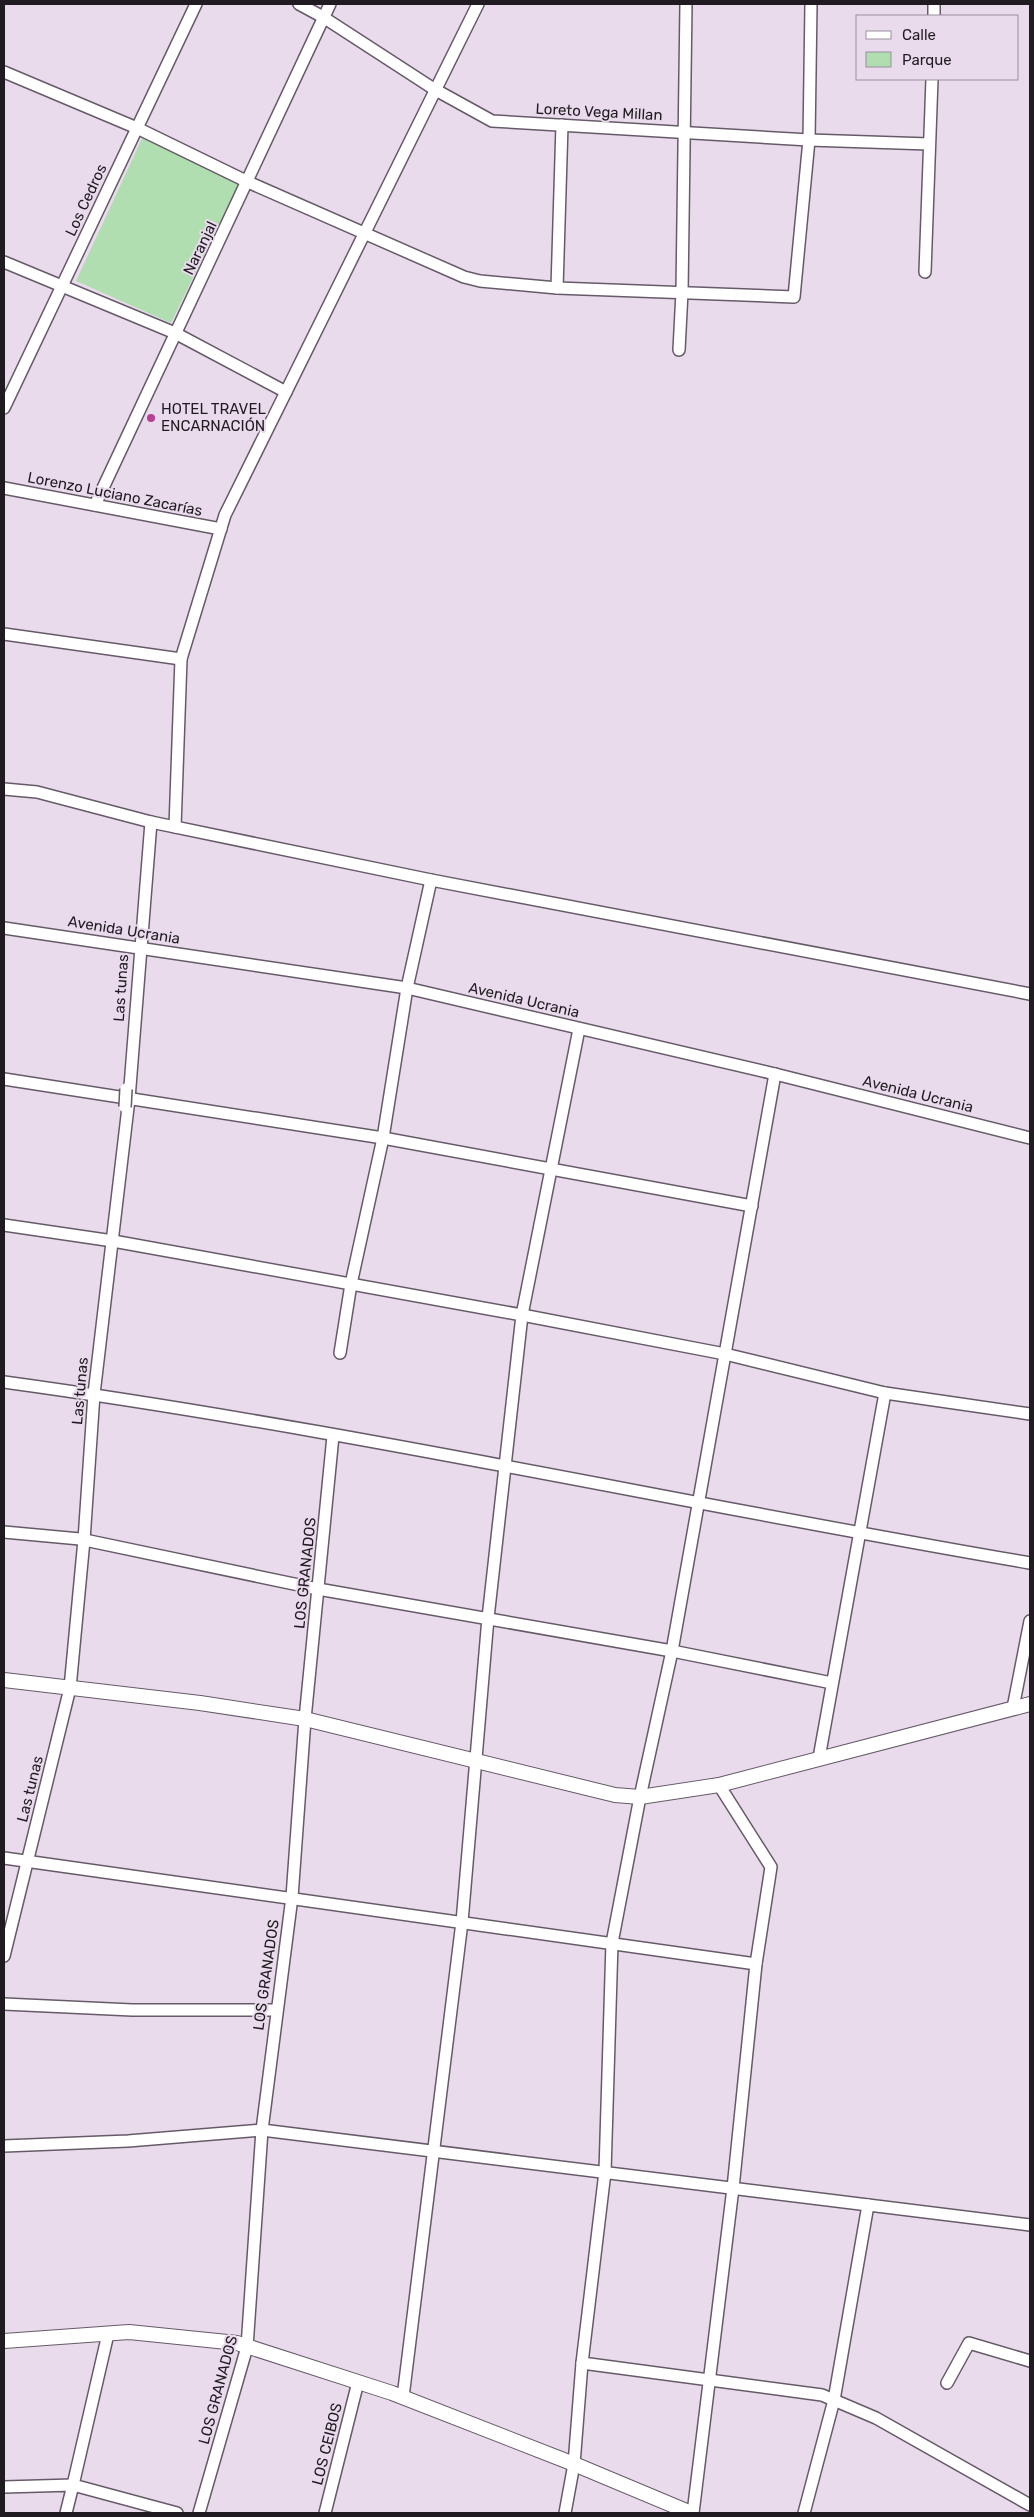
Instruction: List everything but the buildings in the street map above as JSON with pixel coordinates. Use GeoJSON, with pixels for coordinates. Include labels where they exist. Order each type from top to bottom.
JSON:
{"type":"FeatureCollection","features":[{"type":"Feature","properties":{"kind":"street","name":"Los Cedros"},"geometry":{"type":"LineString","coordinates":[[4,408],[196,4]]}},
{"type":"Feature","properties":{"kind":"street","name":"Loreto Vega Millan"},"geometry":{"type":"LineString","coordinates":[[299,4],[323,17],[434,90],[492,121],[809,140],[929,144]]}},
{"type":"Feature","properties":{"kind":"street","name":"Naranjal"},"geometry":{"type":"LineString","coordinates":[[95,505],[330,4]]}},
{"type":"Feature","properties":{"kind":"street"},"geometry":{"type":"LineString","coordinates":[[175,827],[181,659],[225,515],[478,4]]}},
{"type":"Feature","properties":{"kind":"street"},"geometry":{"type":"LineString","coordinates":[[679,350],[682,292],[682,131],[686,4]]}},
{"type":"Feature","properties":{"kind":"street"},"geometry":{"type":"LineString","coordinates":[[4,72],[137,128],[248,182],[464,277],[480,281],[557,288],[794,297],[809,140],[811,4]]}},
{"type":"Feature","properties":{"kind":"street"},"geometry":{"type":"LineString","coordinates":[[925,272],[932,80]]}},
{"type":"Feature","properties":{"kind":"street"},"geometry":{"type":"LineString","coordinates":[[557,288],[562,125]]}},
{"type":"Feature","properties":{"kind":"street"},"geometry":{"type":"LineString","coordinates":[[4,262],[175,334],[286,392]]}},
{"type":"Feature","properties":{"kind":"street","name":"Lorenzo Luciano Zacarías"},"geometry":{"type":"LineString","coordinates":[[4,488],[221,529]]}},
{"type":"Feature","properties":{"kind":"street"},"geometry":{"type":"LineString","coordinates":[[4,634],[181,659]]}},
{"type":"Feature","properties":{"kind":"street"},"geometry":{"type":"LineString","coordinates":[[4,789],[37,792],[151,822],[431,880],[1030,994]]}},
{"type":"Feature","properties":{"kind":"street","name":"Las tunas"},"geometry":{"type":"LineString","coordinates":[[4,1956],[70,1688],[84,1540],[94,1394],[127,1098],[151,822]]}},
{"type":"Feature","properties":{"kind":"street"},"geometry":{"type":"LineString","coordinates":[[340,1353],[351,1284],[383,1138],[407,988],[431,880]]}},
{"type":"Feature","properties":{"kind":"street","name":"Avenida Ucrania"},"geometry":{"type":"LineString","coordinates":[[4,928],[407,988],[775,1074],[1030,1138]]}},
{"type":"Feature","properties":{"kind":"street"},"geometry":{"type":"LineString","coordinates":[[403,2397],[462,1922],[474,1762],[488,1618],[507,1468],[522,1315],[579,1029]]}},
{"type":"Feature","properties":{"kind":"street"},"geometry":{"type":"LineString","coordinates":[[565,2513],[574,2464],[582,2363],[606,2172],[612,1943],[640,1797],[672,1651],[775,1074]]}},
{"type":"Feature","properties":{"kind":"street"},"geometry":{"type":"LineString","coordinates":[[4,1079],[383,1138],[752,1206]]}},
{"type":"Feature","properties":{"kind":"street"},"geometry":{"type":"LineString","coordinates":[[4,1225],[112,1241],[522,1315],[725,1354],[885,1393],[1030,1414]]}},
{"type":"Feature","properties":{"kind":"street"},"geometry":{"type":"LineString","coordinates":[[4,1382],[94,1394],[333,1436],[859,1534],[1030,1563]]}},
{"type":"Feature","properties":{"kind":"street"},"geometry":{"type":"LineString","coordinates":[[819,1758],[885,1393]]}},
{"type":"Feature","properties":{"kind":"street","name":"LOS GRANADOS"},"geometry":{"type":"LineString","coordinates":[[200,2513],[247,2347],[262,2130],[276,2010],[292,1898],[305,1719],[333,1436]]}},
{"type":"Feature","properties":{"kind":"street"},"geometry":{"type":"LineString","coordinates":[[4,1532],[84,1540],[318,1589],[672,1651],[832,1683]]}},
{"type":"Feature","properties":{"kind":"street"},"geometry":{"type":"LineString","coordinates":[[1013,1708],[1030,1621]]}},
{"type":"Feature","properties":{"kind":"street"},"geometry":{"type":"LineString","coordinates":[[4,1680],[200,1703],[305,1719],[474,1762],[615,1795],[640,1797],[718,1785],[1030,1704]]}},
{"type":"Feature","properties":{"kind":"street"},"geometry":{"type":"LineString","coordinates":[[4,2341],[129,2332],[237,2344],[403,2397],[574,2464],[692,2513],[711,2380],[756,1964],[771,1867],[718,1785]]}},
{"type":"Feature","properties":{"kind":"street"},"geometry":{"type":"LineString","coordinates":[[4,1858],[756,1964]]}},
{"type":"Feature","properties":{"kind":"street"},"geometry":{"type":"LineString","coordinates":[[4,2004],[132,2010],[276,2010]]}},
{"type":"Feature","properties":{"kind":"street"},"geometry":{"type":"LineString","coordinates":[[4,2146],[128,2141],[262,2130],[1030,2225]]}},
{"type":"Feature","properties":{"kind":"street"},"geometry":{"type":"LineString","coordinates":[[804,2513],[834,2400],[868,2205]]}},
{"type":"Feature","properties":{"kind":"street"},"geometry":{"type":"LineString","coordinates":[[66,2513],[108,2334]]}},
{"type":"Feature","properties":{"kind":"street"},"geometry":{"type":"LineString","coordinates":[[947,2383],[969,2343],[1030,2361]]}},
{"type":"Feature","properties":{"kind":"street"},"geometry":{"type":"LineString","coordinates":[[582,2363],[822,2395],[876,2418],[1030,2505]]}},
{"type":"Feature","properties":{"kind":"street","name":"LOS CEIBOS"},"geometry":{"type":"LineString","coordinates":[[325,2513],[358,2382]]}},
{"type":"Feature","properties":{"kind":"street"},"geometry":{"type":"LineString","coordinates":[[4,2488],[73,2485],[177,2513]]}},
{"type":"Feature","properties":{"kind":"green space"},"geometry":{"type":"Polygon","coordinates":[[[145,132],[243,174],[171,323],[76,281],[145,132]]]}},
{"type":"Feature","properties":{"kind":"place","name":"HOTEL TRAVEL ENCARNACIÓN"},"geometry":{"type":"Point","coordinates":[151,418]}}]}
